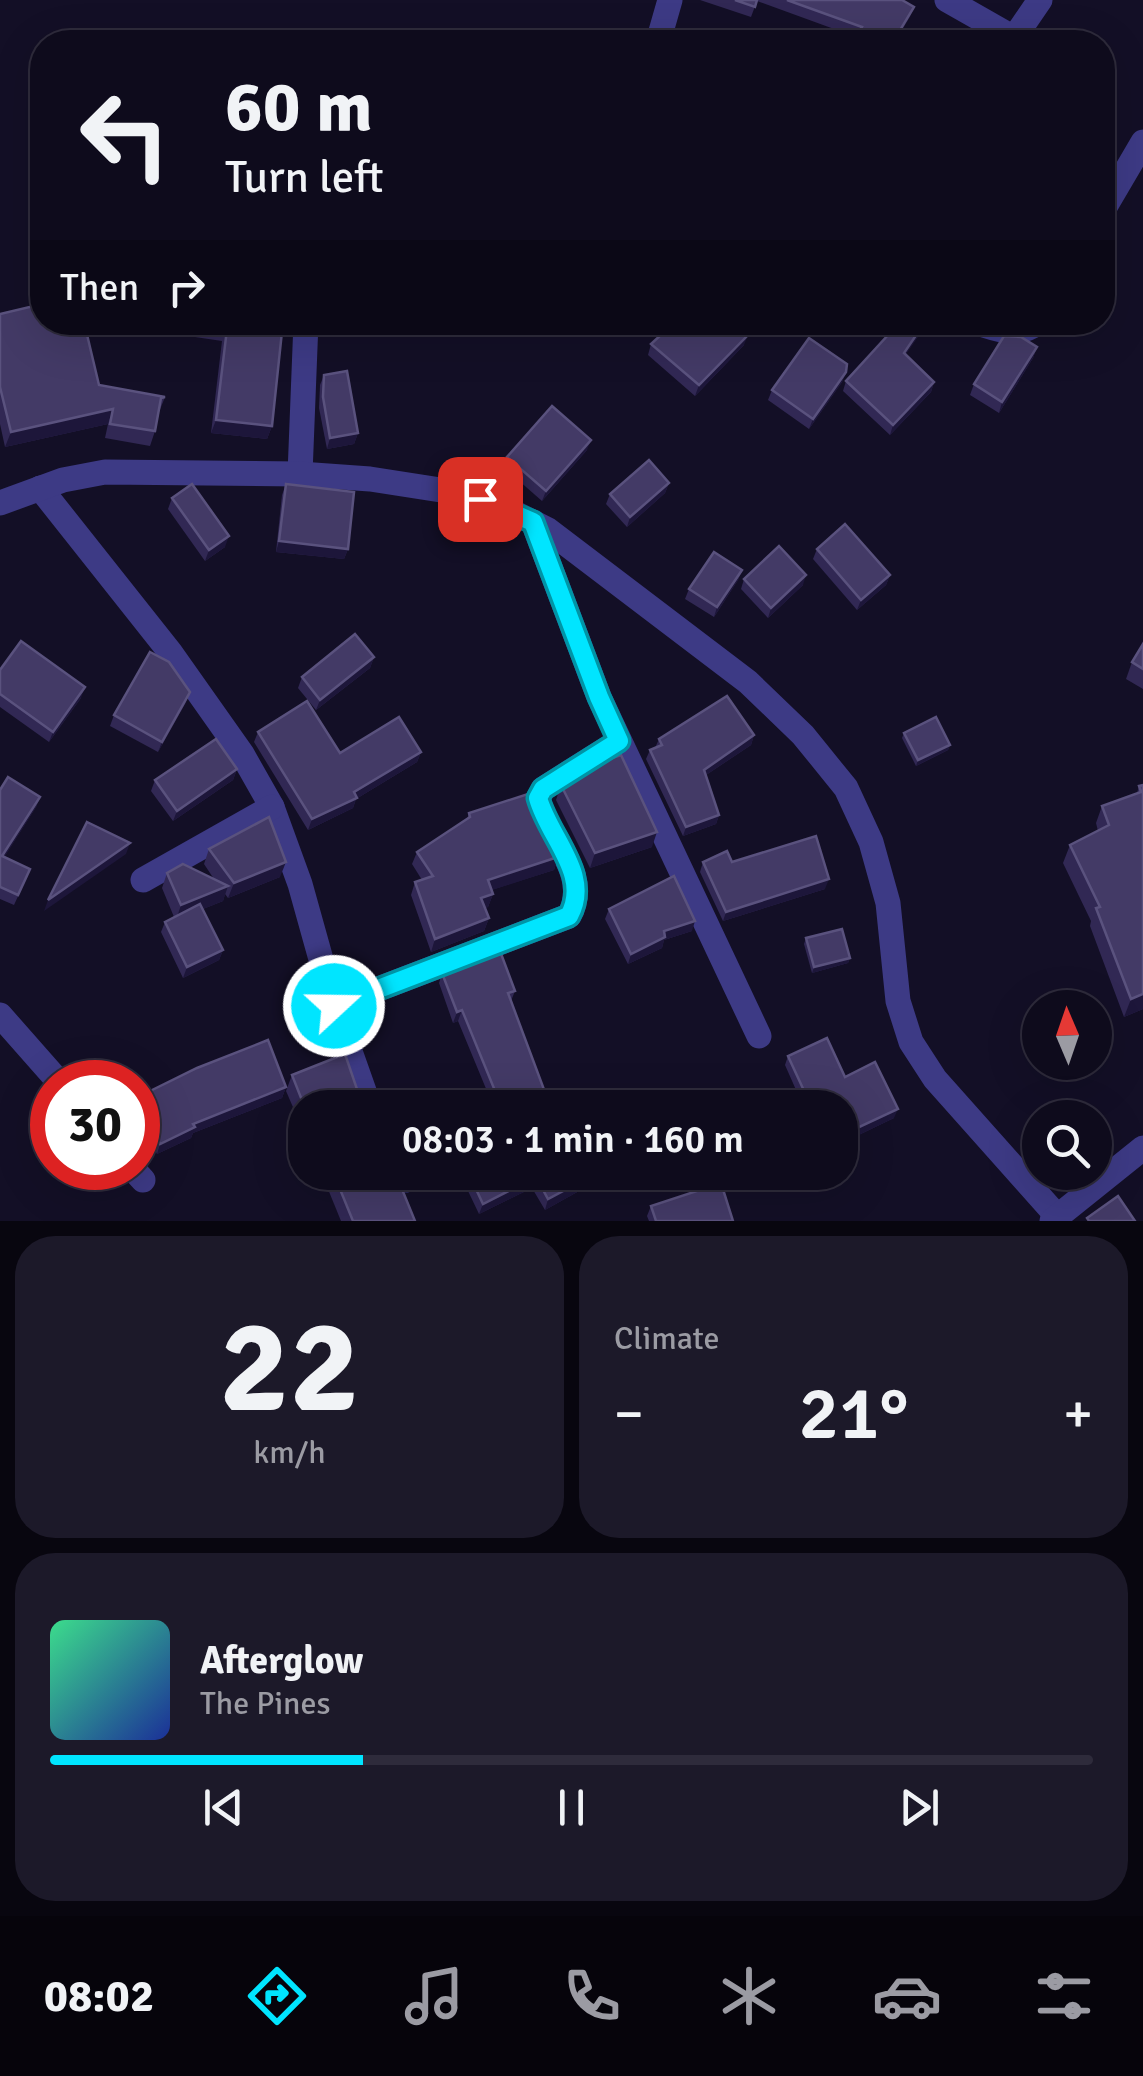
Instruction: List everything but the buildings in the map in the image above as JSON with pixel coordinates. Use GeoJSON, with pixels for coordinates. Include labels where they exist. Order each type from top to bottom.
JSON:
{"type":"FeatureCollection","features":[{"type":"Feature","properties":{"kind":"street"},"geometry":{"type":"LineString","coordinates":[[661,30],[670,0]]}},
{"type":"Feature","properties":{"kind":"street"},"geometry":{"type":"LineString","coordinates":[[947,0],[996,30]]}},
{"type":"Feature","properties":{"kind":"street"},"geometry":{"type":"LineString","coordinates":[[1020,30],[1040,0]]}},
{"type":"Feature","properties":{"kind":"street"},"geometry":{"type":"LineString","coordinates":[[1115,190],[1143,142]]}},
{"type":"Feature","properties":{"kind":"street"},"geometry":{"type":"LineString","coordinates":[[300,474],[305,335]]}},
{"type":"Feature","properties":{"kind":"street"},"geometry":{"type":"LineString","coordinates":[[0,503],[40,488],[105,472],[300,474],[460,492],[501,506],[548,530],[748,682],[803,735],[846,788],[871,842],[888,904],[898,1001],[911,1042],[935,1078],[1055,1219],[1143,1148]]}},
{"type":"Feature","properties":{"kind":"street"},"geometry":{"type":"LineString","coordinates":[[40,488],[170,652],[242,754],[272,807],[364,1090]]}},
{"type":"Feature","properties":{"kind":"street"},"geometry":{"type":"LineString","coordinates":[[533,522],[599,697],[759,1036]]}},
{"type":"Feature","properties":{"kind":"street"},"geometry":{"type":"LineString","coordinates":[[334,1006],[569,916],[577,901],[576,880],[538,798],[543,789],[619,741]]}},
{"type":"Feature","properties":{"kind":"street"},"geometry":{"type":"LineString","coordinates":[[144,880],[272,807]]}},
{"type":"Feature","properties":{"kind":"street"},"geometry":{"type":"LineString","coordinates":[[0,1014],[39,1060]]}},
{"type":"Feature","properties":{"kind":"route"},"geometry":{"type":"LineString","coordinates":[[334,1006],[569,916],[577,901],[576,880],[538,798],[543,789],[619,741],[533,522],[480,499]]}}]}
